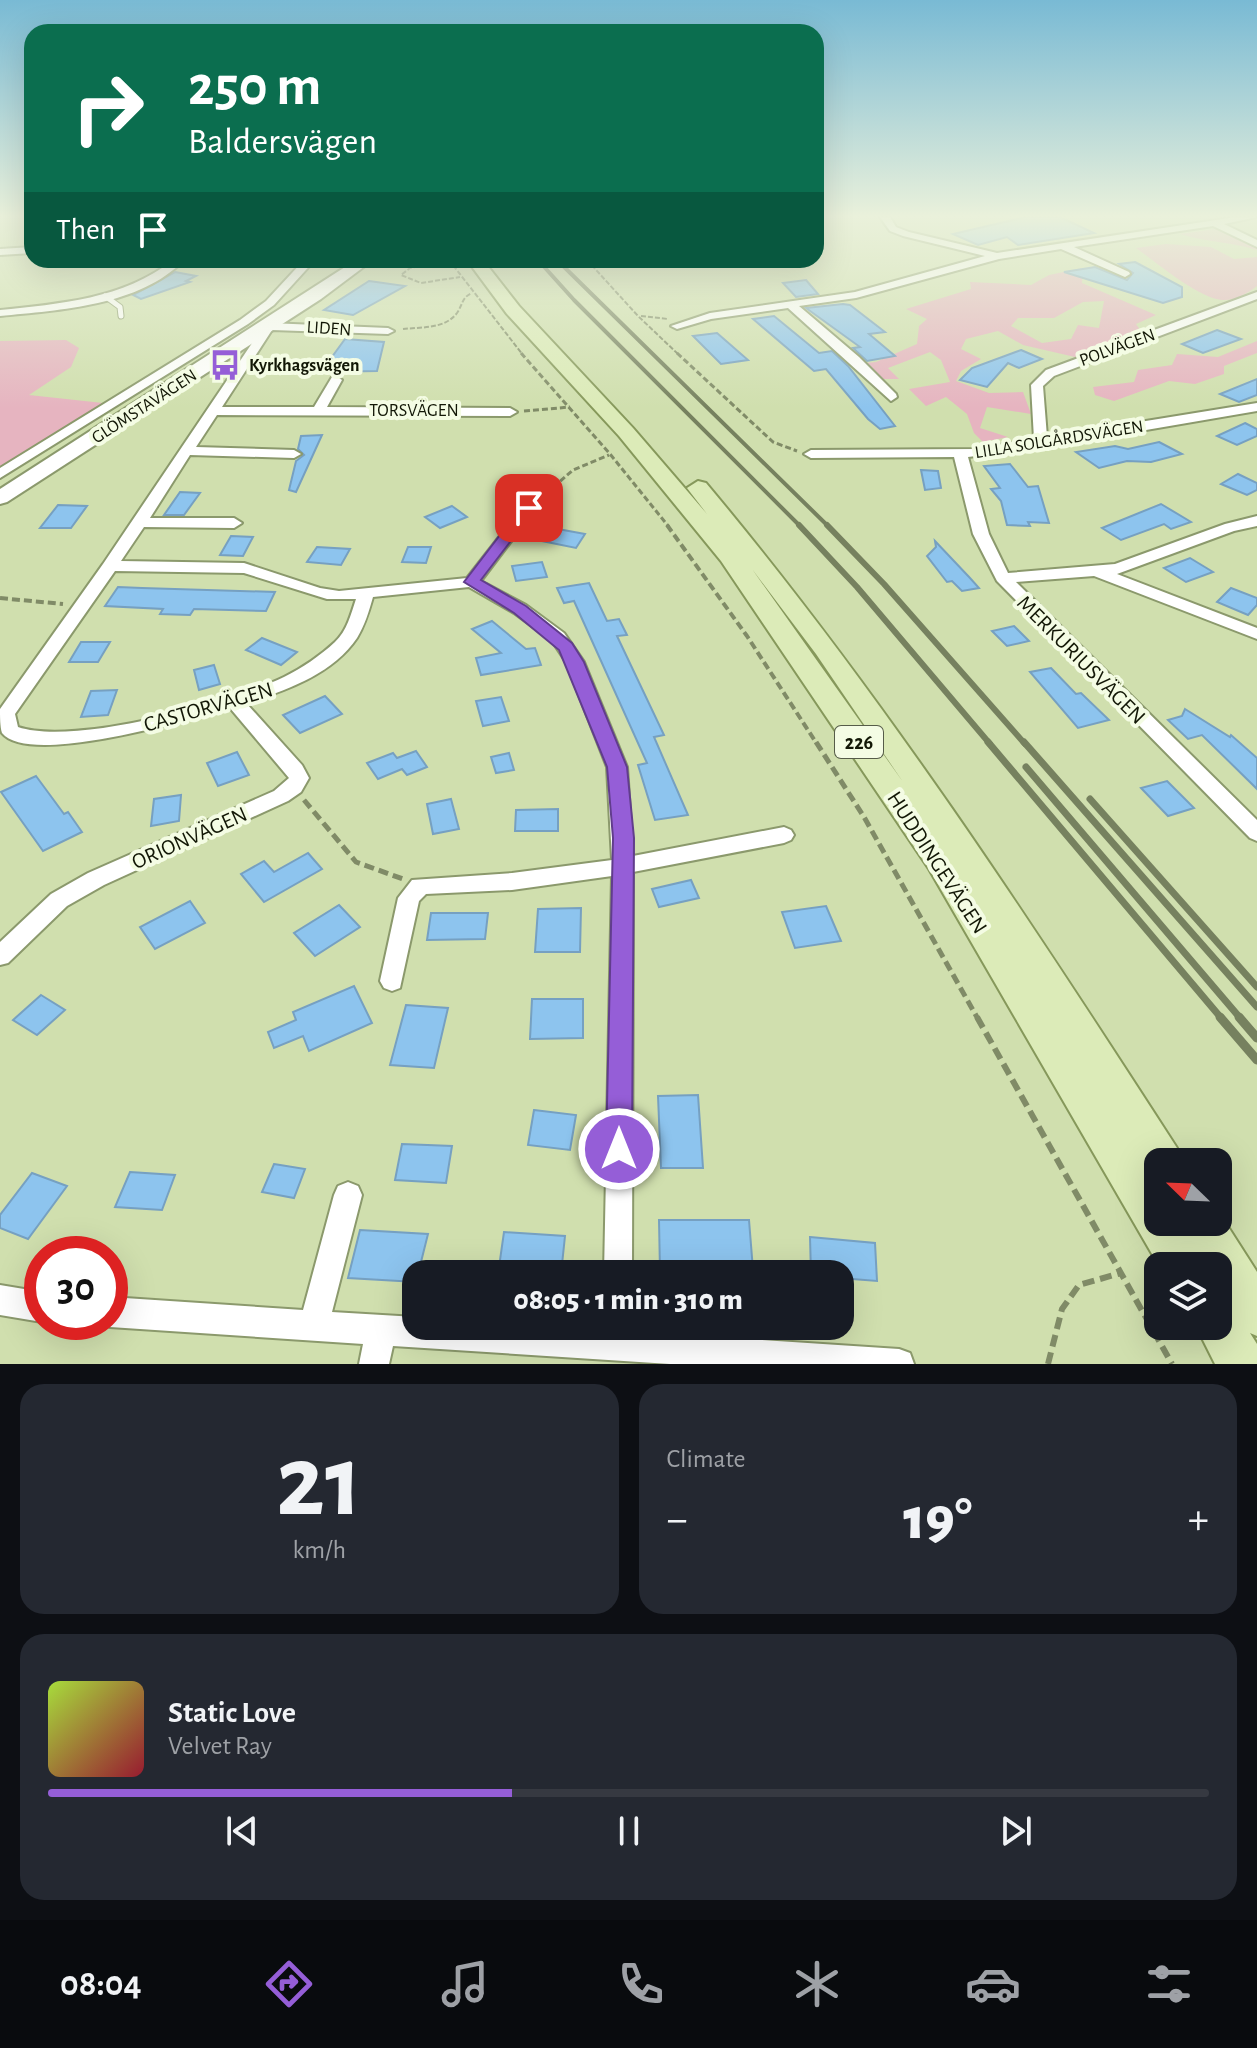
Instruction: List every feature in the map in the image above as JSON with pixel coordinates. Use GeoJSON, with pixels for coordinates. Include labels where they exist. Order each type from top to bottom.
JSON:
{"type":"FeatureCollection","features":[{"type":"Feature","properties":{"kind":"main road","name":"GLÖMSTAVÄGEN"},"geometry":{"type":"LineString","coordinates":[[0,498],[336,281]]}},
{"type":"Feature","properties":{"kind":"main road","name":"HUDDINGEVÄGEN"},"geometry":{"type":"LineString","coordinates":[[482,281],[513,310],[626,432],[730,556],[941,860],[1176,1252]]}},
{"type":"Feature","properties":{"kind":"main road","name":"HUDDINGEVÄGEN"},"geometry":{"type":"LineString","coordinates":[[508,281],[661,445],[730,526],[849,678],[968,852],[1153,1148]]}},
{"type":"Feature","properties":{"kind":"main road"},"geometry":{"type":"LineString","coordinates":[[1209,1236],[1257,1313]]}},
{"type":"Feature","properties":{"kind":"main road"},"geometry":{"type":"LineString","coordinates":[[1228,1340],[1242,1364]]}},
{"type":"Feature","properties":{"kind":"street"},"geometry":{"type":"LineString","coordinates":[[0,313],[105,296],[147,281]]}},
{"type":"Feature","properties":{"kind":"street"},"geometry":{"type":"LineString","coordinates":[[0,474],[244,322],[270,303],[291,281]]}},
{"type":"Feature","properties":{"kind":"street"},"geometry":{"type":"LineString","coordinates":[[677,326],[710,316],[856,295],[908,281]]}},
{"type":"Feature","properties":{"kind":"street","name":"POLVÄGEN"},"geometry":{"type":"LineString","coordinates":[[1041,444],[1037,385],[1050,373],[1257,295]]}},
{"type":"Feature","properties":{"kind":"street"},"geometry":{"type":"LineString","coordinates":[[791,305],[855,360],[891,397]]}},
{"type":"Feature","properties":{"kind":"street"},"geometry":{"type":"LineString","coordinates":[[81,606],[215,411],[269,326]]}},
{"type":"Feature","properties":{"kind":"street","name":"LIDEN"},"geometry":{"type":"LineString","coordinates":[[269,326],[388,331]]}},
{"type":"Feature","properties":{"kind":"street"},"geometry":{"type":"LineString","coordinates":[[176,363],[203,368]]}},
{"type":"Feature","properties":{"kind":"street"},"geometry":{"type":"LineString","coordinates":[[319,410],[336,380]]}},
{"type":"Feature","properties":{"kind":"street","name":"LILLA SOLGÅRDSVÄGEN"},"geometry":{"type":"LineString","coordinates":[[811,454],[960,453],[1041,444],[1257,407]]}},
{"type":"Feature","properties":{"kind":"street","name":"TORSVÄGEN"},"geometry":{"type":"LineString","coordinates":[[215,411],[510,412]]}},
{"type":"Feature","properties":{"kind":"street"},"geometry":{"type":"LineString","coordinates":[[1236,411],[1257,420]]}},
{"type":"Feature","properties":{"kind":"street"},"geometry":{"type":"LineString","coordinates":[[186,451],[294,454]]}},
{"type":"Feature","properties":{"kind":"street","name":"MERKURIUSVÄGEN"},"geometry":{"type":"LineString","coordinates":[[960,453],[983,542],[991,562],[1003,578],[1257,833]]}},
{"type":"Feature","properties":{"kind":"street"},"geometry":{"type":"LineString","coordinates":[[472,582],[529,508]]}},
{"type":"Feature","properties":{"kind":"street"},"geometry":{"type":"LineString","coordinates":[[1003,578],[1100,573],[1230,527],[1257,521]]}},
{"type":"Feature","properties":{"kind":"street"},"geometry":{"type":"LineString","coordinates":[[138,522],[234,523]]}},
{"type":"Feature","properties":{"kind":"street"},"geometry":{"type":"LineString","coordinates":[[110,566],[260,570],[322,595],[366,595],[472,582],[520,609],[558,637],[575,662],[617,767],[621,789],[618,1260]]}},
{"type":"Feature","properties":{"kind":"street"},"geometry":{"type":"LineString","coordinates":[[1100,573],[1257,634]]}},
{"type":"Feature","properties":{"kind":"street","name":"CASTORVÄGEN"},"geometry":{"type":"LineString","coordinates":[[81,606],[6,714],[8,728],[33,738],[96,733],[167,721],[235,703],[286,683],[339,648],[349,639],[366,595]]}},
{"type":"Feature","properties":{"kind":"street"},"geometry":{"type":"LineString","coordinates":[[235,703],[295,770],[299,778],[294,787]]}},
{"type":"Feature","properties":{"kind":"street","name":"ORIONVÄGEN"},"geometry":{"type":"LineString","coordinates":[[0,956],[59,900],[96,879],[281,796],[294,787]]}},
{"type":"Feature","properties":{"kind":"street"},"geometry":{"type":"LineString","coordinates":[[392,981],[409,898],[420,886],[506,884],[622,867],[784,835]]}},
{"type":"Feature","properties":{"kind":"street"},"geometry":{"type":"LineString","coordinates":[[313,1326],[348,1195]]}},
{"type":"Feature","properties":{"kind":"street"},"geometry":{"type":"LineString","coordinates":[[0,1300],[24,1305]]}},
{"type":"Feature","properties":{"kind":"street"},"geometry":{"type":"LineString","coordinates":[[128,1313],[402,1332]]}},
{"type":"Feature","properties":{"kind":"street"},"geometry":{"type":"LineString","coordinates":[[374,1364],[381,1332]]}},
{"type":"Feature","properties":{"kind":"street"},"geometry":{"type":"LineString","coordinates":[[666,1340],[899,1364]]}},
{"type":"Feature","properties":{"kind":"lane"},"geometry":{"type":"LineString","coordinates":[[105,296],[120,307],[121,316]]}},
{"type":"Feature","properties":{"kind":"path"},"geometry":{"type":"LineString","coordinates":[[470,281],[472,293],[675,535],[747,636],[864,817],[1172,1364]]}},
{"type":"Feature","properties":{"kind":"path"},"geometry":{"type":"LineString","coordinates":[[606,281],[638,316],[773,442],[811,454]]}},
{"type":"Feature","properties":{"kind":"path"},"geometry":{"type":"LineString","coordinates":[[388,331],[446,324],[456,318],[465,296],[472,293]]}},
{"type":"Feature","properties":{"kind":"path"},"geometry":{"type":"LineString","coordinates":[[510,412],[570,407]]}},
{"type":"Feature","properties":{"kind":"path"},"geometry":{"type":"LineString","coordinates":[[529,508],[573,470],[610,454]]}},
{"type":"Feature","properties":{"kind":"path"},"geometry":{"type":"LineString","coordinates":[[0,598],[81,606]]}},
{"type":"Feature","properties":{"kind":"path"},"geometry":{"type":"LineString","coordinates":[[294,787],[356,862],[420,886]]}},
{"type":"Feature","properties":{"kind":"path"},"geometry":{"type":"LineString","coordinates":[[1048,1364],[1062,1309],[1079,1285],[1121,1273]]}},
{"type":"Feature","properties":{"kind":"shaded area"},"geometry":{"type":"Polygon","coordinates":[[[1039,281],[1082,281],[1156,315],[1136,324],[1143,334],[1075,357],[1023,345],[998,331],[966,339],[961,349],[981,359],[961,371],[956,381],[989,393],[1023,392],[1031,414],[987,407],[980,428],[1008,437],[983,442],[974,433],[967,414],[946,397],[926,406],[909,389],[950,382],[941,360],[930,352],[888,368],[899,379],[883,379],[866,363],[876,362],[917,344],[919,326],[927,319],[906,309],[971,289],[970,282],[1031,285],[1039,281]],[[1104,301],[1083,302],[1054,318],[1018,318],[1011,326],[1042,343],[1071,339],[1078,325],[1099,328],[1104,301]]]}},
{"type":"Feature","properties":{"kind":"shaded area"},"geometry":{"type":"Polygon","coordinates":[[[1182,281],[1257,281],[1257,286],[1245,294],[1222,300],[1182,281]]]}},
{"type":"Feature","properties":{"kind":"shaded area"},"geometry":{"type":"Polygon","coordinates":[[[66,340],[79,348],[71,367],[29,395],[103,403],[0,469],[0,341],[66,340]]]}},
{"type":"Feature","properties":{"kind":"shaded area"},"geometry":{"type":"Polygon","coordinates":[[[1257,341],[1257,353],[1224,366],[1224,374],[1195,384],[1169,381],[1114,401],[1095,395],[1093,387],[1134,382],[1138,370],[1172,365],[1177,354],[1218,357],[1257,341]]]}},
{"type":"Feature","properties":{"kind":"building"},"geometry":{"type":"Polygon","coordinates":[[[159,281],[190,282],[141,299],[133,295],[159,281]]]}},
{"type":"Feature","properties":{"kind":"building"},"geometry":{"type":"Polygon","coordinates":[[[369,281],[405,286],[353,315],[324,310],[369,281]]]}},
{"type":"Feature","properties":{"kind":"building"},"geometry":{"type":"Polygon","coordinates":[[[807,281],[818,294],[796,297],[783,283],[807,281]]]}},
{"type":"Feature","properties":{"kind":"building"},"geometry":{"type":"Polygon","coordinates":[[[1092,281],[1170,281],[1182,287],[1182,297],[1163,303],[1092,281]]]}},
{"type":"Feature","properties":{"kind":"building"},"geometry":{"type":"Polygon","coordinates":[[[850,305],[885,332],[869,334],[895,356],[867,361],[853,348],[860,347],[806,308],[850,305]]]}},
{"type":"Feature","properties":{"kind":"building"},"geometry":{"type":"Polygon","coordinates":[[[774,316],[819,353],[832,351],[848,366],[895,426],[880,429],[826,369],[814,371],[753,319],[774,316]]]}},
{"type":"Feature","properties":{"kind":"building"},"geometry":{"type":"Polygon","coordinates":[[[1217,330],[1241,339],[1203,353],[1182,344],[1217,330]]]}},
{"type":"Feature","properties":{"kind":"building"},"geometry":{"type":"Polygon","coordinates":[[[717,333],[748,360],[721,364],[693,336],[717,333]]]}},
{"type":"Feature","properties":{"kind":"building"},"geometry":{"type":"Polygon","coordinates":[[[345,339],[384,342],[377,371],[321,372],[345,339]]]}},
{"type":"Feature","properties":{"kind":"building"},"geometry":{"type":"Polygon","coordinates":[[[1021,350],[1042,359],[1019,368],[1008,363],[987,387],[960,380],[972,368],[1021,350]]]}},
{"type":"Feature","properties":{"kind":"building"},"geometry":{"type":"Polygon","coordinates":[[[1257,379],[1257,395],[1239,402],[1220,394],[1257,379]]]}},
{"type":"Feature","properties":{"kind":"building"},"geometry":{"type":"Polygon","coordinates":[[[1245,423],[1257,429],[1257,436],[1237,445],[1217,436],[1245,423]]]}},
{"type":"Feature","properties":{"kind":"building"},"geometry":{"type":"Polygon","coordinates":[[[322,435],[296,492],[289,490],[296,461],[304,455],[298,449],[301,436],[322,435]]]}},
{"type":"Feature","properties":{"kind":"building"},"geometry":{"type":"Polygon","coordinates":[[[1159,442],[1182,454],[1151,462],[1127,461],[1099,468],[1076,452],[1115,446],[1128,449],[1159,442]]]}},
{"type":"Feature","properties":{"kind":"building"},"geometry":{"type":"Polygon","coordinates":[[[1010,464],[1028,487],[1038,486],[1049,523],[1007,525],[1001,501],[991,489],[1000,488],[984,466],[1010,464]]]}},
{"type":"Feature","properties":{"kind":"building"},"geometry":{"type":"Polygon","coordinates":[[[921,470],[938,471],[941,488],[925,490],[921,470]]]}},
{"type":"Feature","properties":{"kind":"building"},"geometry":{"type":"Polygon","coordinates":[[[1238,474],[1257,483],[1257,490],[1247,495],[1221,484],[1238,474]]]}},
{"type":"Feature","properties":{"kind":"building"},"geometry":{"type":"Polygon","coordinates":[[[180,492],[200,493],[184,515],[164,515],[180,492]]]}},
{"type":"Feature","properties":{"kind":"building"},"geometry":{"type":"Polygon","coordinates":[[[1161,504],[1191,522],[1171,529],[1164,524],[1121,540],[1102,528],[1161,504]]]}},
{"type":"Feature","properties":{"kind":"building"},"geometry":{"type":"Polygon","coordinates":[[[58,505],[87,506],[71,528],[40,528],[58,505]]]}},
{"type":"Feature","properties":{"kind":"building"},"geometry":{"type":"Polygon","coordinates":[[[452,506],[467,517],[440,528],[425,517],[452,506]]]}},
{"type":"Feature","properties":{"kind":"building"},"geometry":{"type":"Polygon","coordinates":[[[547,527],[585,534],[576,548],[537,540],[547,527]]]}},
{"type":"Feature","properties":{"kind":"building"},"geometry":{"type":"Polygon","coordinates":[[[231,536],[253,537],[243,556],[220,555],[231,536]]]}},
{"type":"Feature","properties":{"kind":"building"},"geometry":{"type":"Polygon","coordinates":[[[935,541],[979,588],[962,591],[952,581],[947,582],[927,556],[936,547],[935,541]]]}},
{"type":"Feature","properties":{"kind":"building"},"geometry":{"type":"Polygon","coordinates":[[[317,547],[350,549],[341,565],[307,562],[317,547]]]}},
{"type":"Feature","properties":{"kind":"building"},"geometry":{"type":"Polygon","coordinates":[[[408,547],[431,547],[426,563],[402,562],[408,547]]]}},
{"type":"Feature","properties":{"kind":"building"},"geometry":{"type":"Polygon","coordinates":[[[1190,558],[1213,572],[1186,582],[1164,568],[1190,558]]]}},
{"type":"Feature","properties":{"kind":"building"},"geometry":{"type":"Polygon","coordinates":[[[542,562],[547,577],[516,581],[512,566],[542,562]]]}},
{"type":"Feature","properties":{"kind":"building"},"geometry":{"type":"Polygon","coordinates":[[[589,583],[607,621],[619,619],[627,635],[617,636],[664,735],[654,737],[688,815],[655,820],[638,765],[647,763],[574,601],[564,603],[557,588],[589,583]]]}},
{"type":"Feature","properties":{"kind":"building"},"geometry":{"type":"Polygon","coordinates":[[[118,587],[275,592],[266,611],[194,609],[190,615],[160,614],[163,609],[105,606],[118,587]]]}},
{"type":"Feature","properties":{"kind":"building"},"geometry":{"type":"Polygon","coordinates":[[[1231,588],[1257,598],[1257,605],[1248,615],[1217,602],[1231,588]]]}},
{"type":"Feature","properties":{"kind":"building"},"geometry":{"type":"Polygon","coordinates":[[[492,621],[526,649],[535,648],[541,665],[481,675],[476,658],[501,653],[472,629],[492,621]]]}},
{"type":"Feature","properties":{"kind":"building"},"geometry":{"type":"Polygon","coordinates":[[[1014,626],[1029,641],[1007,646],[992,631],[1014,626]]]}},
{"type":"Feature","properties":{"kind":"building"},"geometry":{"type":"Polygon","coordinates":[[[262,638],[297,652],[281,665],[246,650],[262,638]]]}},
{"type":"Feature","properties":{"kind":"building"},"geometry":{"type":"Polygon","coordinates":[[[81,642],[110,642],[98,662],[69,662],[81,642]]]}},
{"type":"Feature","properties":{"kind":"building"},"geometry":{"type":"Polygon","coordinates":[[[214,665],[220,684],[199,690],[194,670],[214,665]]]}},
{"type":"Feature","properties":{"kind":"building"},"geometry":{"type":"Polygon","coordinates":[[[1051,668],[1076,694],[1081,693],[1109,720],[1078,728],[1030,672],[1051,668]]]}},
{"type":"Feature","properties":{"kind":"building"},"geometry":{"type":"Polygon","coordinates":[[[117,690],[108,715],[81,717],[91,691],[117,690]]]}},
{"type":"Feature","properties":{"kind":"building"},"geometry":{"type":"Polygon","coordinates":[[[325,696],[342,714],[300,733],[283,715],[325,696]]]}},
{"type":"Feature","properties":{"kind":"building"},"geometry":{"type":"Polygon","coordinates":[[[501,697],[509,721],[483,726],[476,701],[501,697]]]}},
{"type":"Feature","properties":{"kind":"building"},"geometry":{"type":"Polygon","coordinates":[[[1185,709],[1231,735],[1257,758],[1257,789],[1202,735],[1188,739],[1168,720],[1182,716],[1185,709]]]}},
{"type":"Feature","properties":{"kind":"building"},"geometry":{"type":"Polygon","coordinates":[[[416,751],[427,767],[407,775],[402,769],[378,779],[367,763],[393,753],[397,758],[416,751]]]}},
{"type":"Feature","properties":{"kind":"building"},"geometry":{"type":"Polygon","coordinates":[[[237,752],[249,775],[218,786],[207,763],[237,752]]]}},
{"type":"Feature","properties":{"kind":"building"},"geometry":{"type":"Polygon","coordinates":[[[509,753],[514,770],[496,773],[491,757],[509,753]]]}},
{"type":"Feature","properties":{"kind":"building"},"geometry":{"type":"Polygon","coordinates":[[[36,776],[64,814],[68,812],[82,832],[43,851],[1,792],[36,776]]]}},
{"type":"Feature","properties":{"kind":"building"},"geometry":{"type":"Polygon","coordinates":[[[1167,781],[1194,808],[1168,816],[1141,788],[1167,781]]]}},
{"type":"Feature","properties":{"kind":"building"},"geometry":{"type":"Polygon","coordinates":[[[181,795],[179,821],[151,826],[154,799],[181,795]]]}},
{"type":"Feature","properties":{"kind":"building"},"geometry":{"type":"Polygon","coordinates":[[[451,799],[459,829],[433,834],[427,804],[451,799]]]}},
{"type":"Feature","properties":{"kind":"building"},"geometry":{"type":"Polygon","coordinates":[[[558,809],[558,831],[515,831],[516,810],[558,809]]]}},
{"type":"Feature","properties":{"kind":"building"},"geometry":{"type":"Polygon","coordinates":[[[308,853],[322,869],[264,902],[241,874],[264,861],[274,872],[308,853]]]}},
{"type":"Feature","properties":{"kind":"building"},"geometry":{"type":"Polygon","coordinates":[[[691,880],[699,898],[659,907],[652,889],[691,880]]]}},
{"type":"Feature","properties":{"kind":"building"},"geometry":{"type":"Polygon","coordinates":[[[190,901],[205,923],[155,949],[140,927],[190,901]]]}},
{"type":"Feature","properties":{"kind":"building"},"geometry":{"type":"Polygon","coordinates":[[[339,905],[360,927],[315,956],[294,933],[339,905]]]}},
{"type":"Feature","properties":{"kind":"building"},"geometry":{"type":"Polygon","coordinates":[[[826,906],[841,941],[795,948],[782,912],[826,906]]]}},
{"type":"Feature","properties":{"kind":"building"},"geometry":{"type":"Polygon","coordinates":[[[581,908],[580,952],[535,952],[538,909],[581,908]]]}},
{"type":"Feature","properties":{"kind":"building"},"geometry":{"type":"Polygon","coordinates":[[[431,913],[488,913],[485,939],[427,940],[431,913]]]}},
{"type":"Feature","properties":{"kind":"building"},"geometry":{"type":"Polygon","coordinates":[[[354,986],[372,1023],[309,1051],[303,1036],[274,1048],[268,1032],[296,1020],[293,1012],[354,986]]]}},
{"type":"Feature","properties":{"kind":"building"},"geometry":{"type":"Polygon","coordinates":[[[41,995],[65,1010],[37,1035],[13,1020],[41,995]]]}},
{"type":"Feature","properties":{"kind":"building"},"geometry":{"type":"Polygon","coordinates":[[[532,999],[583,999],[583,1038],[530,1039],[532,999]]]}},
{"type":"Feature","properties":{"kind":"building"},"geometry":{"type":"Polygon","coordinates":[[[406,1005],[448,1008],[434,1068],[390,1065],[406,1005]]]}},
{"type":"Feature","properties":{"kind":"building"},"geometry":{"type":"Polygon","coordinates":[[[698,1095],[703,1168],[661,1168],[658,1096],[698,1095]]]}},
{"type":"Feature","properties":{"kind":"building"},"geometry":{"type":"Polygon","coordinates":[[[534,1110],[576,1115],[570,1150],[528,1145],[534,1110]]]}},
{"type":"Feature","properties":{"kind":"building"},"geometry":{"type":"Polygon","coordinates":[[[402,1144],[452,1146],[446,1183],[395,1180],[402,1144]]]}},
{"type":"Feature","properties":{"kind":"building"},"geometry":{"type":"Polygon","coordinates":[[[274,1164],[305,1169],[294,1198],[262,1192],[274,1164]]]}},
{"type":"Feature","properties":{"kind":"building"},"geometry":{"type":"Polygon","coordinates":[[[130,1172],[175,1175],[162,1210],[115,1207],[130,1172]]]}},
{"type":"Feature","properties":{"kind":"building"},"geometry":{"type":"Polygon","coordinates":[[[32,1173],[67,1186],[30,1236],[24,1237],[0,1228],[0,1215],[32,1173]]]}},
{"type":"Feature","properties":{"kind":"building"},"geometry":{"type":"Polygon","coordinates":[[[659,1220],[749,1220],[752,1260],[660,1260],[659,1220]]]}},
{"type":"Feature","properties":{"kind":"building"},"geometry":{"type":"Polygon","coordinates":[[[360,1230],[428,1234],[422,1260],[402,1260],[402,1281],[348,1278],[360,1230]]]}},
{"type":"Feature","properties":{"kind":"building"},"geometry":{"type":"Polygon","coordinates":[[[504,1232],[565,1236],[562,1260],[500,1260],[504,1232]]]}},
{"type":"Feature","properties":{"kind":"building"},"geometry":{"type":"Polygon","coordinates":[[[810,1237],[875,1243],[877,1281],[854,1279],[854,1260],[811,1260],[810,1237]]]}},
{"type":"Feature","properties":{"kind":"railway"},"geometry":{"type":"LineString","coordinates":[[557,281],[799,525]]}},
{"type":"Feature","properties":{"kind":"railway"},"geometry":{"type":"LineString","coordinates":[[578,281],[828,526]]}},
{"type":"Feature","properties":{"kind":"railway"},"geometry":{"type":"LineString","coordinates":[[799,525],[857,587],[990,744]]}},
{"type":"Feature","properties":{"kind":"railway"},"geometry":{"type":"LineString","coordinates":[[828,526],[884,584],[1025,744]]}},
{"type":"Feature","properties":{"kind":"railway"},"geometry":{"type":"LineString","coordinates":[[988,742],[1222,1019]]}},
{"type":"Feature","properties":{"kind":"railway"},"geometry":{"type":"LineString","coordinates":[[1024,742],[1257,1007]]}},
{"type":"Feature","properties":{"kind":"railway"},"geometry":{"type":"LineString","coordinates":[[1026,767],[1241,1019]]}},
{"type":"Feature","properties":{"kind":"railway"},"geometry":{"type":"LineString","coordinates":[[1090,799],[1257,987]]}},
{"type":"Feature","properties":{"kind":"railway"},"geometry":{"type":"LineString","coordinates":[[1220,1017],[1257,1060]]}},
{"type":"Feature","properties":{"kind":"railway"},"geometry":{"type":"LineString","coordinates":[[1239,1017],[1257,1038]]}},
{"type":"Feature","properties":{"kind":"place","name":"Kyrkhagsvägen"},"geometry":{"type":"Point","coordinates":[225,365]}},
{"type":"Feature","properties":{"kind":"route"},"geometry":{"type":"LineString","coordinates":[[529,508],[472,582],[520,609],[558,637],[566,647],[575,662],[617,767],[623,838],[619,1149]]}}]}
